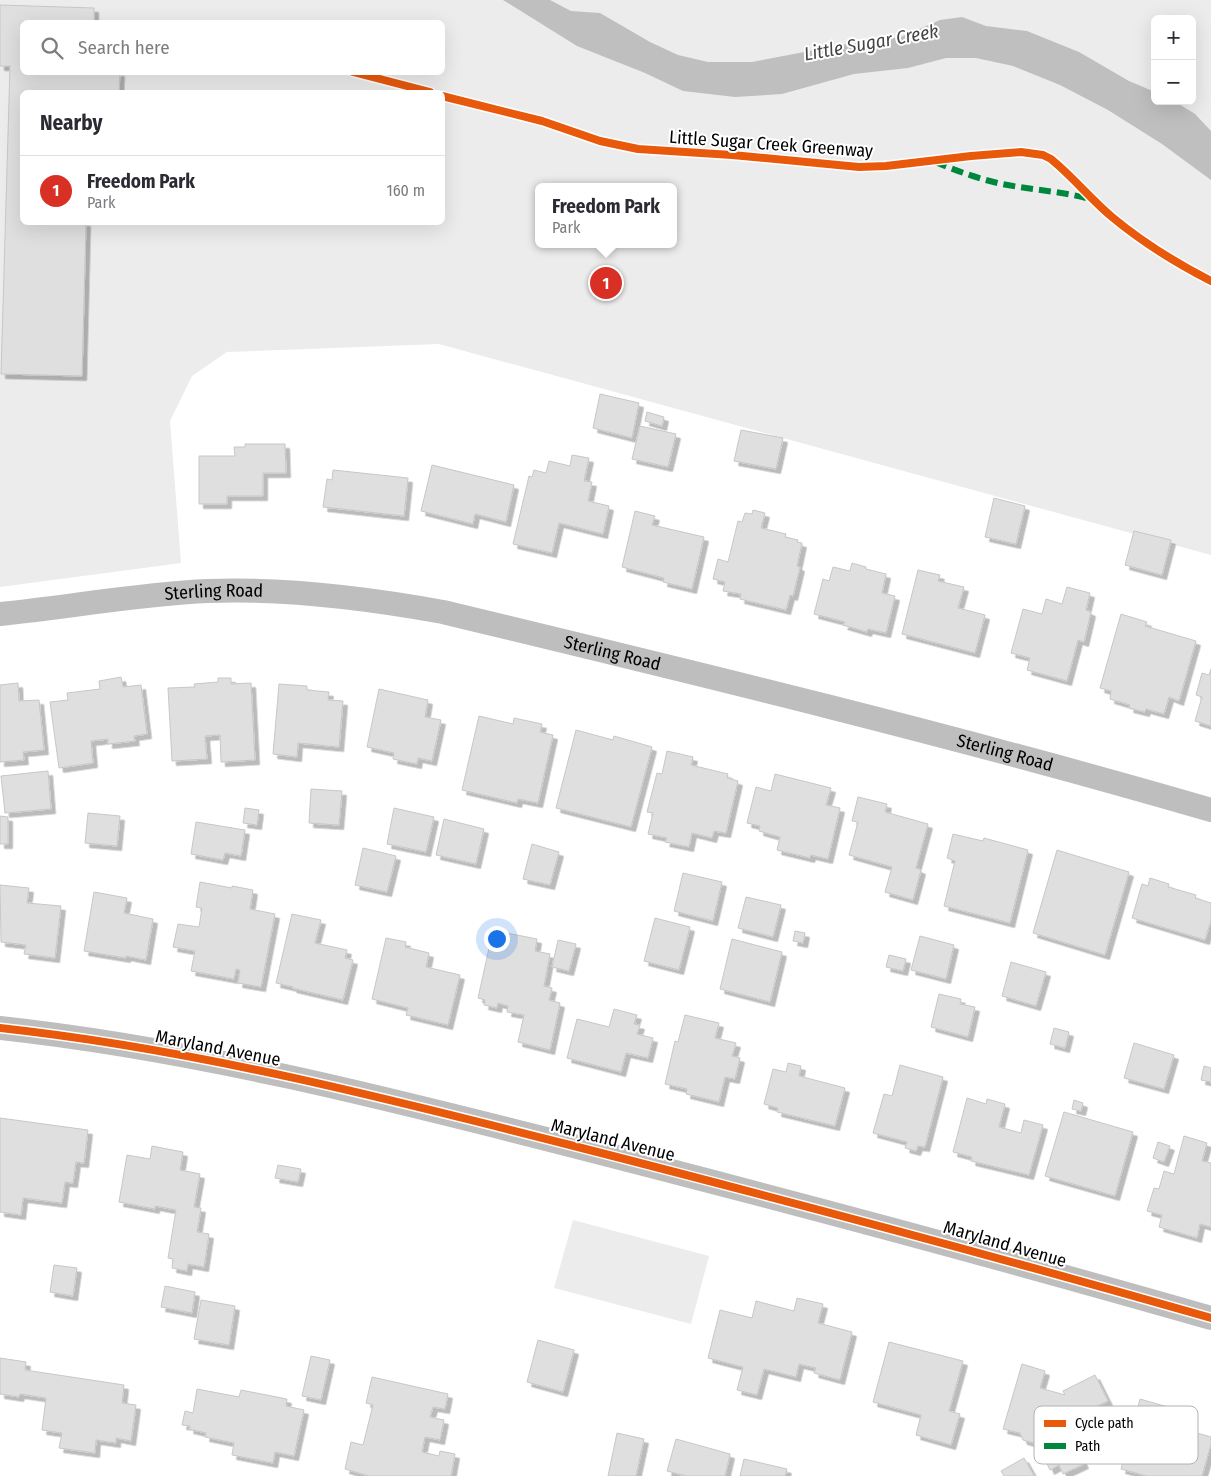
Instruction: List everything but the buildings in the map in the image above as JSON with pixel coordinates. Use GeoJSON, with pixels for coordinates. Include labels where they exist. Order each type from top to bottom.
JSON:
{"type":"FeatureCollection","features":[{"type":"Feature","properties":{"kind":"street","name":"Sterling Road"},"geometry":{"type":"LineString","coordinates":[[0,614],[106,600],[210,591],[315,594],[406,605],[443,612],[724,680],[1071,771],[1211,810]]}},
{"type":"Feature","properties":{"kind":"street","name":"Maryland Avenue"},"geometry":{"type":"LineString","coordinates":[[0,1028],[86,1039],[193,1058],[308,1080],[400,1102],[883,1226],[1211,1318]]}},
{"type":"Feature","properties":{"kind":"shaded area"},"geometry":{"type":"Polygon","coordinates":[[[0,0],[1211,0],[1211,555],[439,344],[227,352],[192,376],[170,421],[181,563],[0,587],[0,0]]]}},
{"type":"Feature","properties":{"kind":"shaded area"},"geometry":{"type":"Polygon","coordinates":[[[573,1220],[709,1256],[691,1324],[554,1288],[573,1220]]]}},
{"type":"Feature","properties":{"kind":"water","name":"Little Sugar Creek"},"geometry":{"type":"Polygon","coordinates":[[[503,0],[550,0],[571,11],[600,13],[650,42],[678,55],[708,62],[752,62],[852,43],[901,37],[940,20],[962,17],[986,26],[1027,31],[1079,52],[1129,81],[1151,90],[1151,105],[1180,105],[1195,114],[1211,131],[1211,180],[1162,144],[1108,110],[1060,85],[1013,66],[976,58],[946,58],[908,68],[854,74],[782,94],[735,97],[683,91],[645,73],[577,46],[503,0]]]}},
{"type":"Feature","properties":{"kind":"marked path"},"geometry":{"type":"LineString","coordinates":[[935,162],[993,182],[1090,199]]}},
{"type":"Feature","properties":{"kind":"cycle path"},"geometry":{"type":"LineString","coordinates":[[365,75],[422,90]]}},
{"type":"Feature","properties":{"kind":"cycle path","name":"Little Sugar Creek Greenway"},"geometry":{"type":"LineString","coordinates":[[445,97],[542,121],[600,141],[638,149],[732,155],[859,167],[1021,152],[1043,155],[1059,166],[1123,226],[1160,252],[1211,281]]}},
{"type":"Feature","properties":{"kind":"cycle path"},"geometry":{"type":"LineString","coordinates":[[0,1028],[144,1048],[287,1076],[429,1109],[811,1208],[1211,1318]]}},
{"type":"Feature","properties":{"kind":"place","name":"Freedom Park"},"geometry":{"type":"Point","coordinates":[606,283]}}]}
